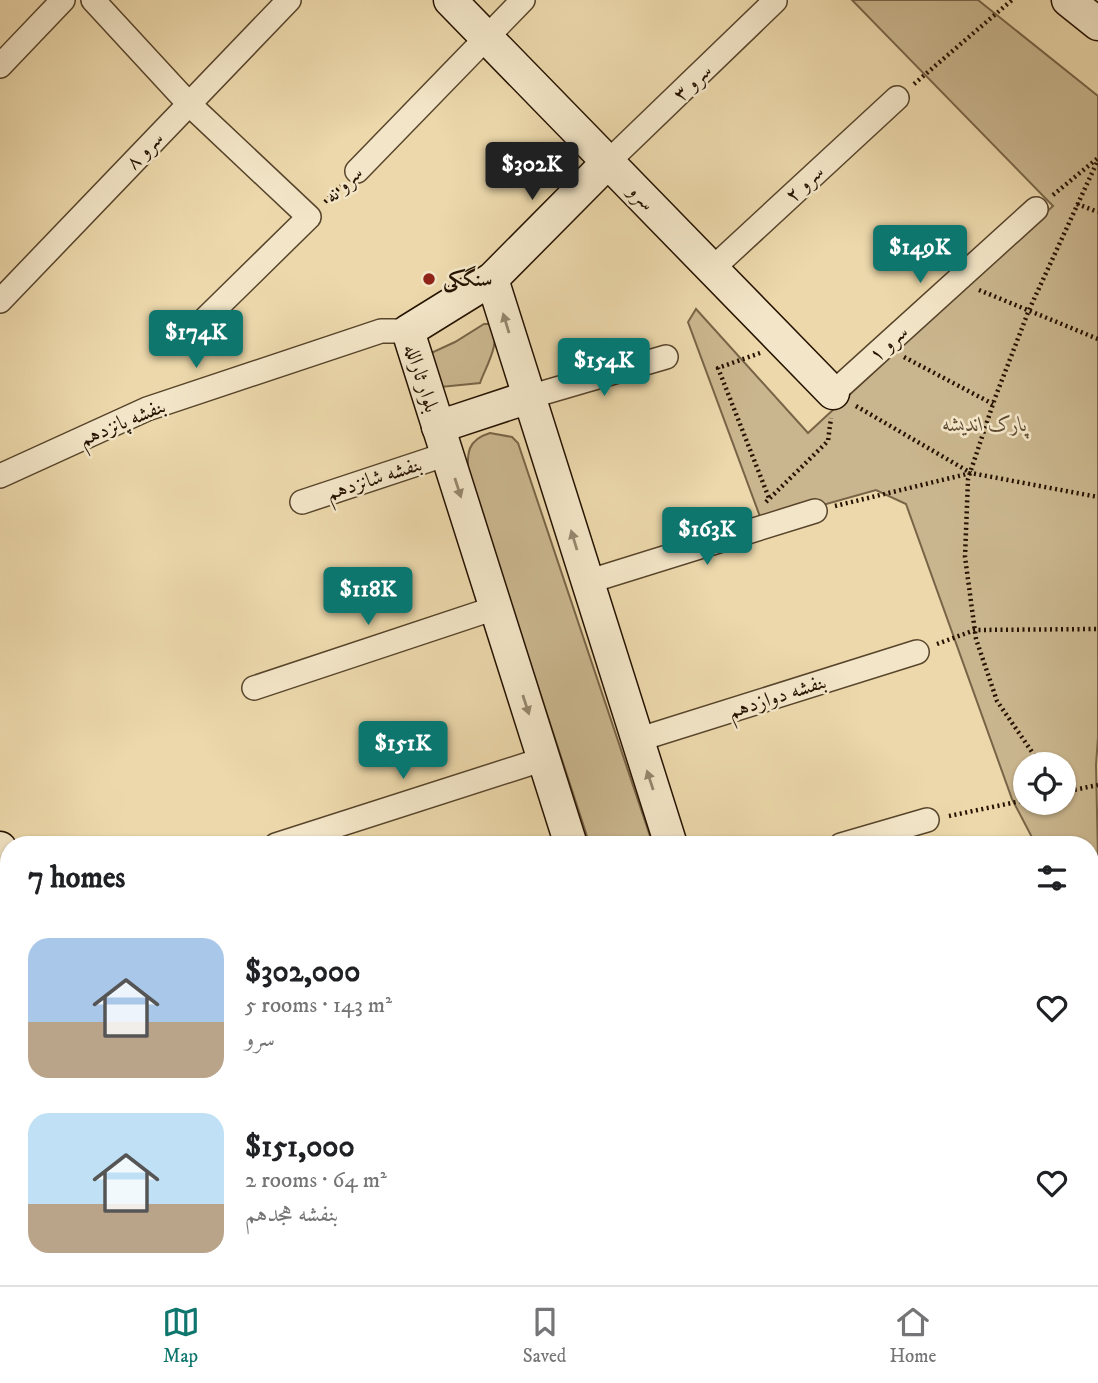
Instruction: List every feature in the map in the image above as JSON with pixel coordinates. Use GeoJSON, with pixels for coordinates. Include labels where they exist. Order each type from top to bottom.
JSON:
{"type":"FeatureCollection","features":[{"type":"Feature","properties":{"kind":"street"},"geometry":{"type":"LineString","coordinates":[[0,66],[63,0]]}},
{"type":"Feature","properties":{"kind":"street"},"geometry":{"type":"LineString","coordinates":[[93,0],[188,104],[309,217]]}},
{"type":"Feature","properties":{"kind":"street","name":"سرو ۸"},"geometry":{"type":"LineString","coordinates":[[0,301],[289,0]]}},
{"type":"Feature","properties":{"kind":"street","name":"سرو"},"geometry":{"type":"LineString","coordinates":[[450,0],[834,393]]}},
{"type":"Feature","properties":{"kind":"street","name":"سرو نه"},"geometry":{"type":"LineString","coordinates":[[357,171],[523,0]]}},
{"type":"Feature","properties":{"kind":"street"},"geometry":{"type":"LineString","coordinates":[[1068,0],[1098,24]]}},
{"type":"Feature","properties":{"kind":"street","name":"سرو ۳"},"geometry":{"type":"LineString","coordinates":[[608,162],[775,1]]}},
{"type":"Feature","properties":{"kind":"street","name":"سرو ۲"},"geometry":{"type":"LineString","coordinates":[[712,269],[897,98]]}},
{"type":"Feature","properties":{"kind":"street","name":"بلوار ثارالله"},"geometry":{"type":"LineString","coordinates":[[568,836],[408,331],[492,279],[608,162]]}},
{"type":"Feature","properties":{"kind":"street","name":"سرو ۱"},"geometry":{"type":"LineString","coordinates":[[834,393],[1036,209]]}},
{"type":"Feature","properties":{"kind":"street","name":"سرو نه"},"geometry":{"type":"LineString","coordinates":[[197,327],[309,217]]}},
{"type":"Feature","properties":{"kind":"street"},"geometry":{"type":"LineString","coordinates":[[492,279],[668,836]]}},
{"type":"Feature","properties":{"kind":"street","name":"بنفشه پانزدهم"},"geometry":{"type":"LineString","coordinates":[[0,476],[147,409],[381,331],[408,331]]}},
{"type":"Feature","properties":{"kind":"street"},"geometry":{"type":"LineString","coordinates":[[442,440],[529,397],[666,358]]}},
{"type":"Feature","properties":{"kind":"street","name":"بنفشه شانزدهم"},"geometry":{"type":"LineString","coordinates":[[302,502],[442,440]]}},
{"type":"Feature","properties":{"kind":"street"},"geometry":{"type":"LineString","coordinates":[[587,582],[815,510]]}},
{"type":"Feature","properties":{"kind":"street"},"geometry":{"type":"LineString","coordinates":[[254,688],[495,608]]}},
{"type":"Feature","properties":{"kind":"street","name":"بنفشه دوازدهم"},"geometry":{"type":"LineString","coordinates":[[637,740],[917,652]]}},
{"type":"Feature","properties":{"kind":"street"},"geometry":{"type":"LineString","coordinates":[[304,836],[544,759]]}},
{"type":"Feature","properties":{"kind":"street"},"geometry":{"type":"LineString","coordinates":[[872,836],[927,820]]}},
{"type":"Feature","properties":{"kind":"path"},"geometry":{"type":"LineString","coordinates":[[897,98],[1012,0]]}},
{"type":"Feature","properties":{"kind":"path"},"geometry":{"type":"LineString","coordinates":[[1032,752],[997,701],[975,630],[965,557],[968,479],[1029,310],[1098,159]]}},
{"type":"Feature","properties":{"kind":"path"},"geometry":{"type":"LineString","coordinates":[[1036,209],[1098,159]]}},
{"type":"Feature","properties":{"kind":"path","name":"سرو نه"},"geometry":{"type":"LineString","coordinates":[[309,217],[357,171]]}},
{"type":"Feature","properties":{"kind":"path"},"geometry":{"type":"LineString","coordinates":[[1077,205],[1098,212]]}},
{"type":"Feature","properties":{"kind":"path"},"geometry":{"type":"LineString","coordinates":[[957,281],[1098,339]]}},
{"type":"Feature","properties":{"kind":"path"},"geometry":{"type":"LineString","coordinates":[[769,498],[718,368],[786,345]]}},
{"type":"Feature","properties":{"kind":"path"},"geometry":{"type":"LineString","coordinates":[[885,347],[993,404]]}},
{"type":"Feature","properties":{"kind":"path"},"geometry":{"type":"LineString","coordinates":[[763,505],[828,441],[834,393],[971,473],[1098,497]]}},
{"type":"Feature","properties":{"kind":"path"},"geometry":{"type":"LineString","coordinates":[[815,510],[971,473]]}},
{"type":"Feature","properties":{"kind":"path"},"geometry":{"type":"LineString","coordinates":[[917,652],[975,630],[1098,629]]}},
{"type":"Feature","properties":{"kind":"path"},"geometry":{"type":"LineString","coordinates":[[1076,790],[1098,785]]}},
{"type":"Feature","properties":{"kind":"path"},"geometry":{"type":"LineString","coordinates":[[927,820],[1013,803]]}},
{"type":"Feature","properties":{"kind":"green space","name":"پارک اندیشه"},"geometry":{"type":"Polygon","coordinates":[[[852,0],[978,0],[1098,96],[1098,836],[1031,836],[1020,815],[1076,815],[1076,752],[1013,752],[1013,801],[906,504],[876,490],[762,522],[688,322],[696,309],[808,433],[1053,206],[852,0]]]}},
{"type":"Feature","properties":{"kind":"green space"},"geometry":{"type":"Polygon","coordinates":[[[484,324],[490,324],[495,338],[480,383],[441,387],[431,353],[484,324]]]}},
{"type":"Feature","properties":{"kind":"green space"},"geometry":{"type":"Polygon","coordinates":[[[490,433],[512,437],[518,443],[650,836],[587,836],[468,474],[470,448],[482,436],[490,433]]]}},
{"type":"Feature","properties":{"kind":"place","name":"سنگکی"},"geometry":{"type":"Point","coordinates":[429,279]}}]}
